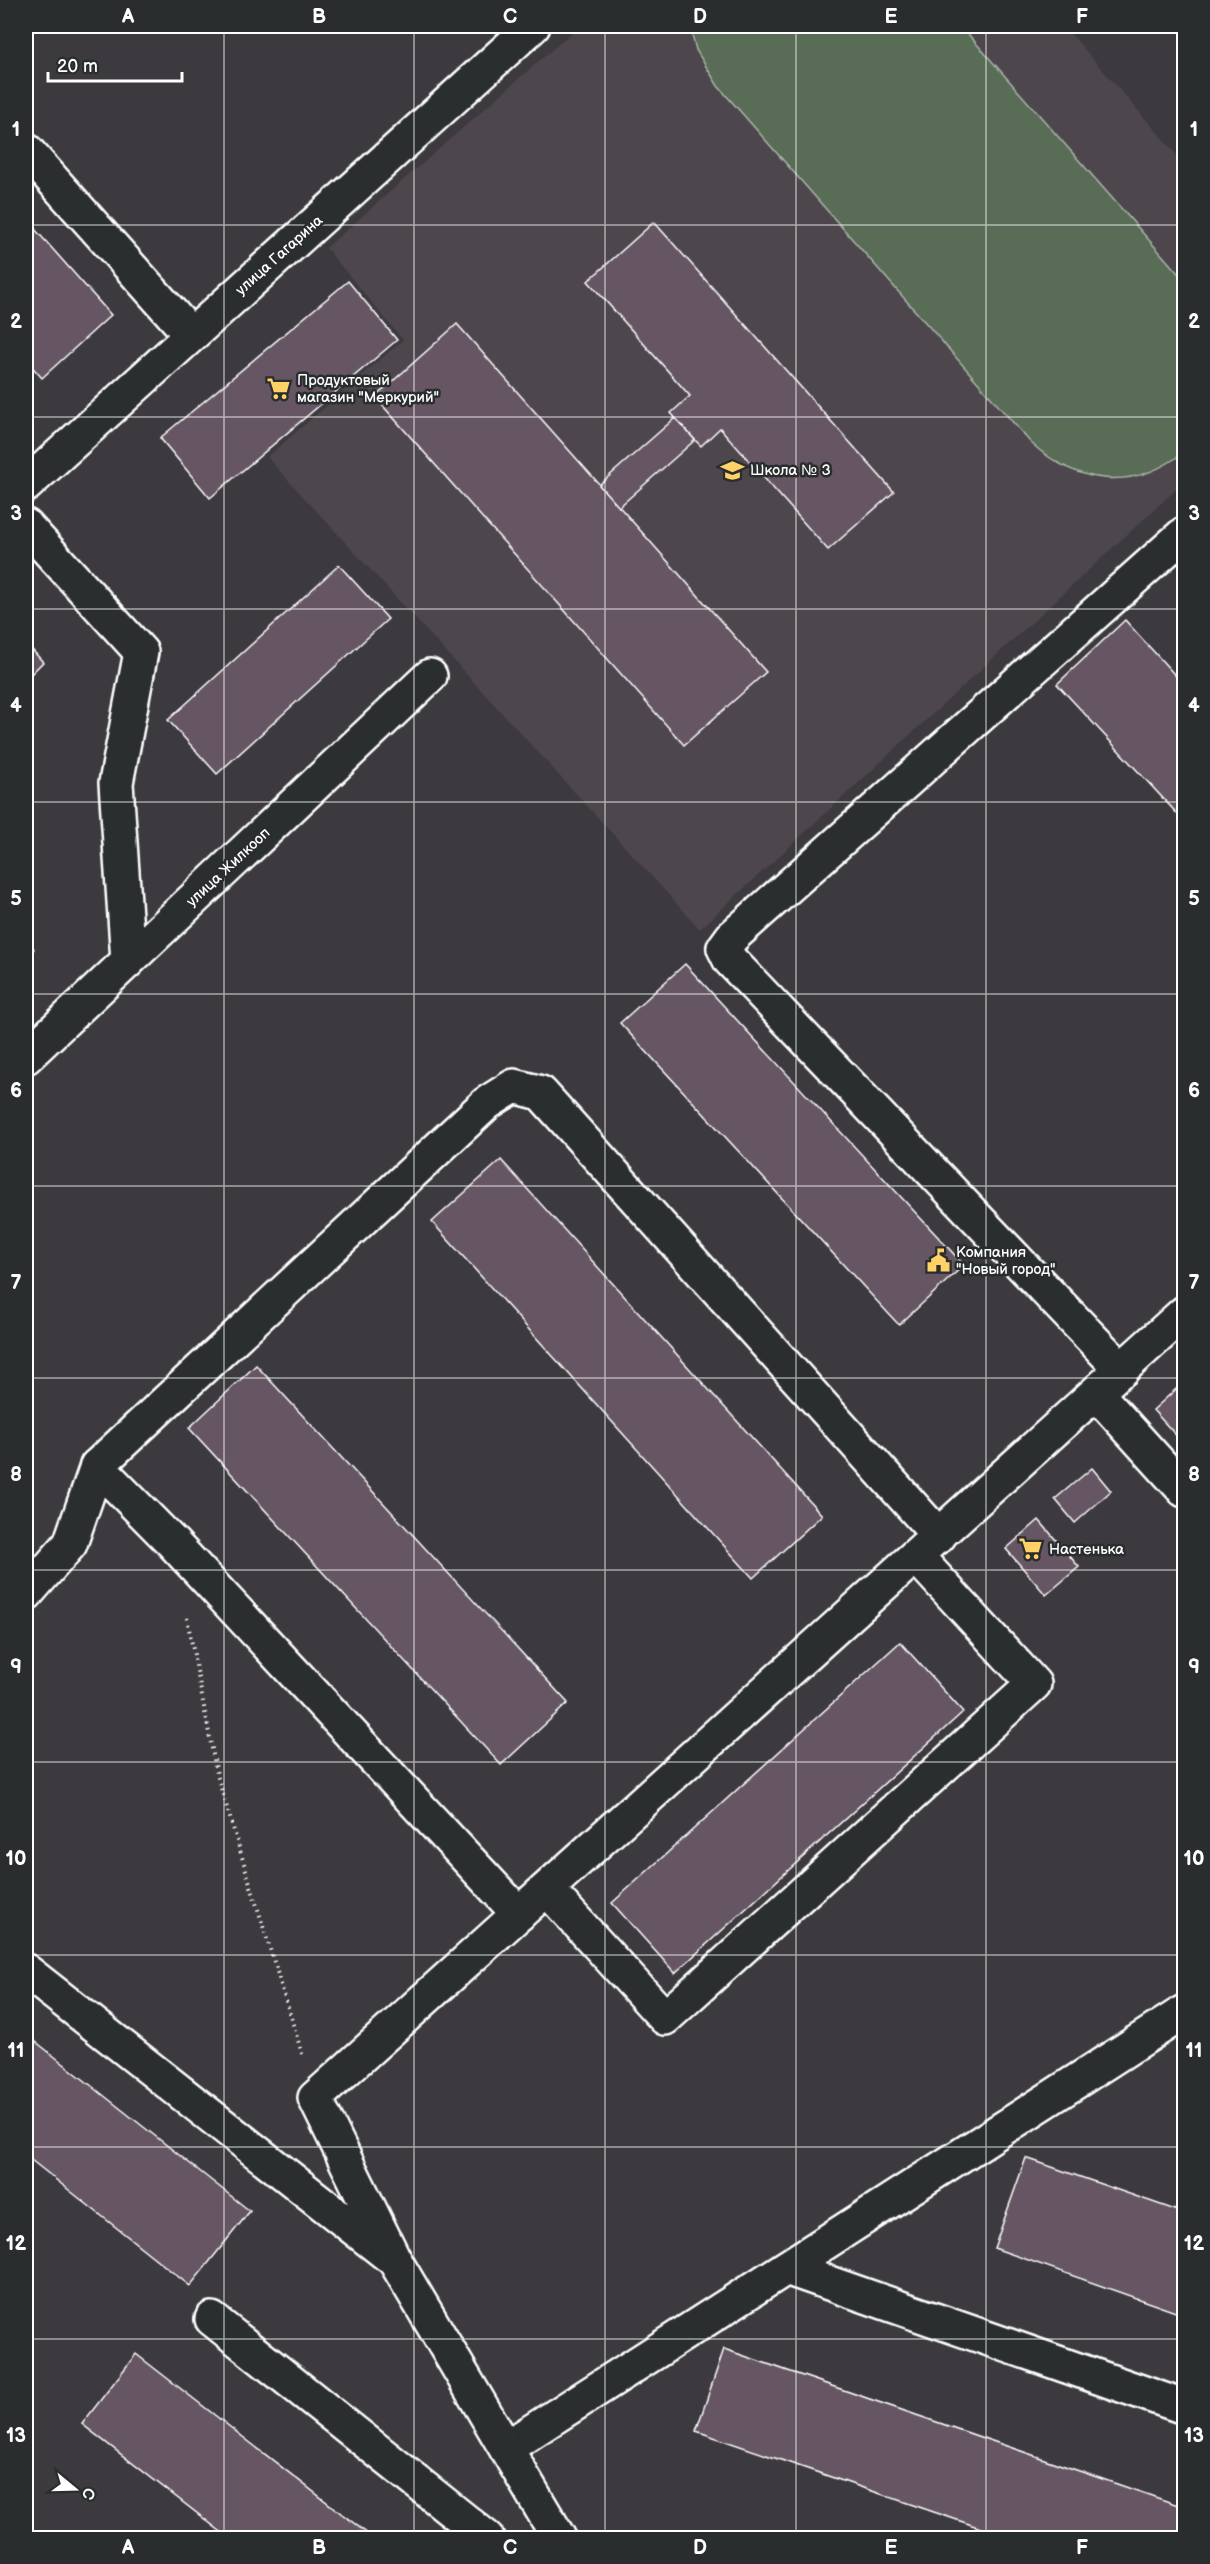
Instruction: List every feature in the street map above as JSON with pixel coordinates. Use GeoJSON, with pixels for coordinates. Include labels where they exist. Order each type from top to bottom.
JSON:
{"type":"FeatureCollection","features":[{"type":"Feature","properties":{"kind":"street","name":"улица Гагарина"},"geometry":{"type":"LineString","coordinates":[[26,485],[533,26]]}},
{"type":"Feature","properties":{"kind":"street"},"geometry":{"type":"LineString","coordinates":[[26,150],[191,335]]}},
{"type":"Feature","properties":{"kind":"street"},"geometry":{"type":"LineString","coordinates":[[26,526],[141,652],[116,783],[128,961]]}},
{"type":"Feature","properties":{"kind":"street"},"geometry":{"type":"LineString","coordinates":[[1122,1371],[730,960],[724,948],[732,937],[1185,534]]}},
{"type":"Feature","properties":{"kind":"street","name":"улица Жилкооп"},"geometry":{"type":"LineString","coordinates":[[26,1057],[430,676]]}},
{"type":"Feature","properties":{"kind":"street"},"geometry":{"type":"LineString","coordinates":[[26,1594],[70,1544],[97,1466],[487,1103],[514,1086],[541,1093],[928,1546],[1034,1684],[665,2018],[547,1888]]}},
{"type":"Feature","properties":{"kind":"street"},"geometry":{"type":"LineString","coordinates":[[559,2538],[394,2259],[315,2098],[1185,1313]]}},
{"type":"Feature","properties":{"kind":"street"},"geometry":{"type":"LineString","coordinates":[[1096,1394],[1185,1490]]}},
{"type":"Feature","properties":{"kind":"street"},"geometry":{"type":"LineString","coordinates":[[97,1466],[173,1543],[519,1914]]}},
{"type":"Feature","properties":{"kind":"street"},"geometry":{"type":"LineString","coordinates":[[26,1971],[394,2259]]}},
{"type":"Feature","properties":{"kind":"street"},"geometry":{"type":"LineString","coordinates":[[506,2448],[1185,2012]]}},
{"type":"Feature","properties":{"kind":"street"},"geometry":{"type":"LineString","coordinates":[[786,2268],[1185,2407]]}},
{"type":"Feature","properties":{"kind":"street"},"geometry":{"type":"LineString","coordinates":[[212,2319],[488,2538]]}},
{"type":"Feature","properties":{"kind":"path"},"geometry":{"type":"LineString","coordinates":[[186,1613],[217,1775],[315,2098]]}},
{"type":"Feature","properties":{"kind":"shaded area","name":"Школа № 3"},"geometry":{"type":"Polygon","coordinates":[[[579,26],[1064,26],[1184,163],[1184,482],[700,929],[267,457],[403,340],[326,248],[579,26]]]}},
{"type":"Feature","properties":{"kind":"green space"},"geometry":{"type":"Polygon","coordinates":[[[690,26],[961,26],[1184,280],[1184,452],[1165,465],[1145,473],[1126,478],[1106,478],[1087,475],[1068,468],[1031,443],[718,86],[696,50],[690,26]]]}},
{"type":"Feature","properties":{"kind":"building"},"geometry":{"type":"Polygon","coordinates":[[[26,219],[111,315],[42,378],[26,360],[26,219]]]}},
{"type":"Feature","properties":{"kind":"building"},"geometry":{"type":"Polygon","coordinates":[[[654,222],[894,492],[828,550],[720,428],[701,446],[695,440],[671,413],[690,396],[588,281],[654,222]]]}},
{"type":"Feature","properties":{"kind":"building","name":"Продуктовый магазин \"Меркурий\""},"geometry":{"type":"Polygon","coordinates":[[[348,281],[397,340],[210,498],[160,438],[348,281]]]}},
{"type":"Feature","properties":{"kind":"building"},"geometry":{"type":"Polygon","coordinates":[[[457,324],[766,672],[684,745],[375,397],[457,324]]]}},
{"type":"Feature","properties":{"kind":"building"},"geometry":{"type":"Polygon","coordinates":[[[675,418],[695,440],[619,507],[599,485],[675,418]]]}},
{"type":"Feature","properties":{"kind":"building"},"geometry":{"type":"Polygon","coordinates":[[[339,565],[388,619],[217,774],[168,720],[339,565]]]}},
{"type":"Feature","properties":{"kind":"building"},"geometry":{"type":"Polygon","coordinates":[[[1125,620],[1184,685],[1184,821],[1057,684],[1125,620]]]}},
{"type":"Feature","properties":{"kind":"building"},"geometry":{"type":"Polygon","coordinates":[[[26,643],[43,662],[26,679],[26,643]]]}},
{"type":"Feature","properties":{"kind":"building"},"geometry":{"type":"Polygon","coordinates":[[[26,939],[34,949],[26,957],[26,939]]]}},
{"type":"Feature","properties":{"kind":"building"},"geometry":{"type":"Polygon","coordinates":[[[685,964],[964,1265],[899,1325],[620,1023],[685,964]]]}},
{"type":"Feature","properties":{"kind":"building"},"geometry":{"type":"Polygon","coordinates":[[[501,1160],[822,1515],[753,1578],[432,1222],[501,1160]]]}},
{"type":"Feature","properties":{"kind":"building"},"geometry":{"type":"Polygon","coordinates":[[[256,1365],[568,1703],[501,1765],[189,1428],[256,1365]]]}},
{"type":"Feature","properties":{"kind":"building"},"geometry":{"type":"Polygon","coordinates":[[[1184,1382],[1184,1444],[1153,1410],[1184,1382]]]}},
{"type":"Feature","properties":{"kind":"building"},"geometry":{"type":"Polygon","coordinates":[[[1092,1468],[1111,1491],[1075,1523],[1055,1499],[1092,1468]]]}},
{"type":"Feature","properties":{"kind":"building"},"geometry":{"type":"Polygon","coordinates":[[[1039,1520],[1079,1567],[1046,1595],[1006,1549],[1039,1520]]]}},
{"type":"Feature","properties":{"kind":"building"},"geometry":{"type":"Polygon","coordinates":[[[900,1642],[963,1712],[675,1973],[612,1903],[900,1642]]]}},
{"type":"Feature","properties":{"kind":"building"},"geometry":{"type":"Polygon","coordinates":[[[26,2034],[250,2211],[190,2286],[26,2156],[26,2034]]]}},
{"type":"Feature","properties":{"kind":"building"},"geometry":{"type":"Polygon","coordinates":[[[1026,2158],[1184,2213],[1184,2315],[994,2248],[1026,2158]]]}},
{"type":"Feature","properties":{"kind":"building"},"geometry":{"type":"Polygon","coordinates":[[[724,2349],[1184,2507],[1184,2538],[1010,2538],[696,2431],[724,2349]]]}},
{"type":"Feature","properties":{"kind":"building"},"geometry":{"type":"Polygon","coordinates":[[[136,2354],[373,2538],[229,2538],[82,2424],[136,2354]]]}},
{"type":"Feature","properties":{"kind":"place","name":"Продуктовый магазин \"Меркурий\""},"geometry":{"type":"Point","coordinates":[279,389]}},
{"type":"Feature","properties":{"kind":"place","name":"Школа № 3"},"geometry":{"type":"Point","coordinates":[732,470]}},
{"type":"Feature","properties":{"kind":"place","name":"Компания \"Новый город\""},"geometry":{"type":"Point","coordinates":[938,1261]}},
{"type":"Feature","properties":{"kind":"place","name":"Настенька"},"geometry":{"type":"Point","coordinates":[1031,1549]}}]}
